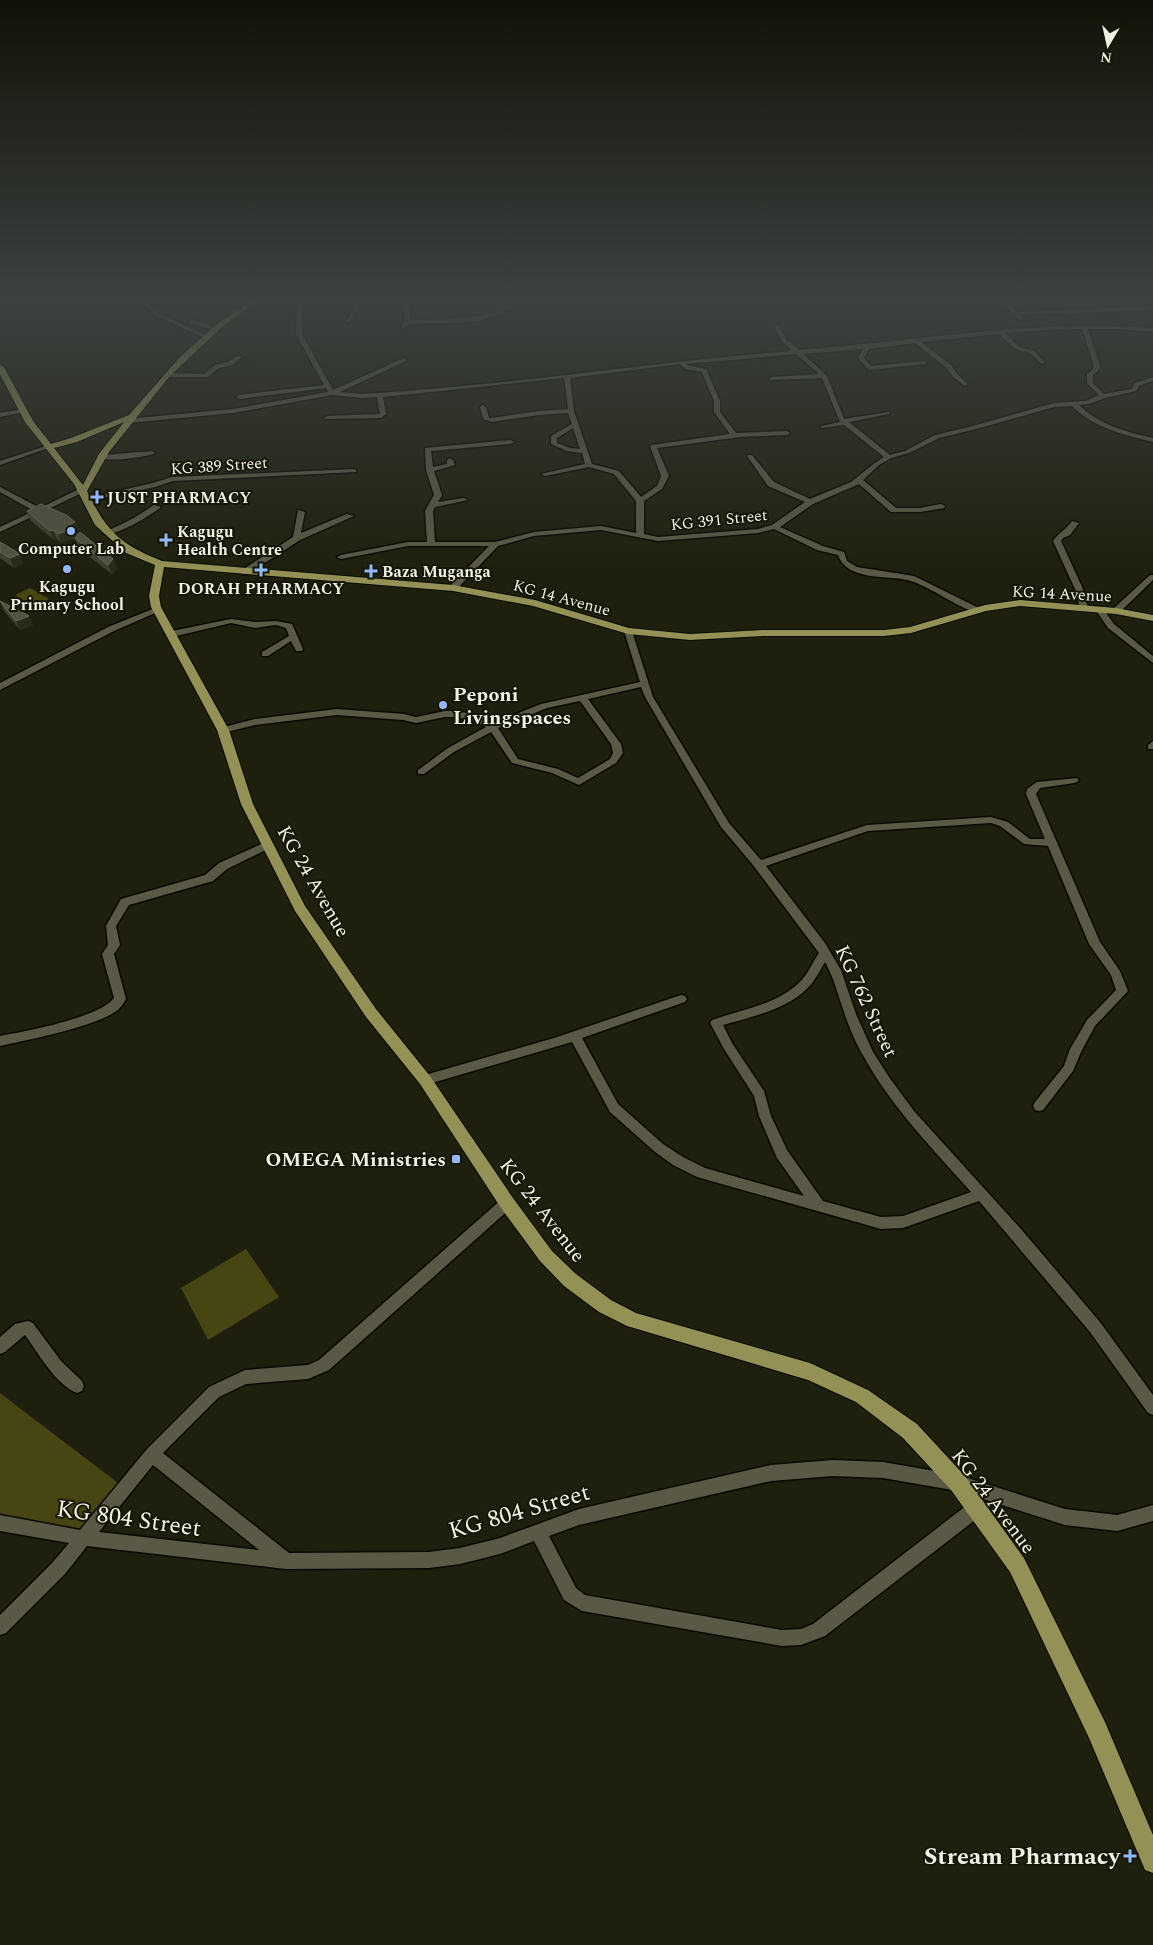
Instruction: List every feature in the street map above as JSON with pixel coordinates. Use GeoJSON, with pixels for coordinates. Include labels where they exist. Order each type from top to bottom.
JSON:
{"type":"FeatureCollection","features":[{"type":"Feature","properties":{"kind":"main road","name":"KG 14 Avenue"},"geometry":{"type":"LineString","coordinates":[[12,391],[23,411],[84,495],[98,523],[129,551],[160,564],[453,588],[543,605],[628,631],[690,637],[763,632],[884,633],[911,630],[978,611],[1020,603],[1116,611],[1153,618]]}},
{"type":"Feature","properties":{"kind":"main road"},"geometry":{"type":"LineString","coordinates":[[84,495],[102,457],[154,391]]}},
{"type":"Feature","properties":{"kind":"main road"},"geometry":{"type":"LineString","coordinates":[[48,447],[74,440],[131,418]]}},
{"type":"Feature","properties":{"kind":"main road","name":"KG 24 Avenue"},"geometry":{"type":"LineString","coordinates":[[160,564],[154,596],[158,610],[223,730],[247,804],[305,916],[371,1013],[425,1080],[507,1203],[546,1256],[570,1280],[605,1306],[633,1320],[810,1372],[862,1396],[910,1431],[958,1483],[1017,1565],[1062,1654],[1153,1862]]}},
{"type":"Feature","properties":{"kind":"street"},"geometry":{"type":"LineString","coordinates":[[239,396],[308,391]]}},
{"type":"Feature","properties":{"kind":"street"},"geometry":{"type":"LineString","coordinates":[[131,418],[233,411],[323,391]]}},
{"type":"Feature","properties":{"kind":"street"},"geometry":{"type":"LineString","coordinates":[[339,391],[362,396],[422,391]]}},
{"type":"Feature","properties":{"kind":"street"},"geometry":{"type":"LineString","coordinates":[[569,391],[571,411],[589,465]]}},
{"type":"Feature","properties":{"kind":"street"},"geometry":{"type":"LineString","coordinates":[[713,391],[717,401],[717,412],[734,435]]}},
{"type":"Feature","properties":{"kind":"street"},"geometry":{"type":"LineString","coordinates":[[829,391],[836,412],[844,422],[889,457]]}},
{"type":"Feature","properties":{"kind":"street"},"geometry":{"type":"LineString","coordinates":[[1098,391],[1103,396]]}},
{"type":"Feature","properties":{"kind":"street","name":"KG 391 Street"},"geometry":{"type":"LineString","coordinates":[[341,557],[408,544],[495,544],[545,532],[601,528],[658,539],[753,532],[775,528],[810,502],[859,480],[865,473],[889,457],[907,452],[937,436],[974,428],[1054,404],[1087,403],[1103,396],[1132,391]]}},
{"type":"Feature","properties":{"kind":"street"},"geometry":{"type":"LineString","coordinates":[[327,418],[381,416],[383,414],[380,395]]}},
{"type":"Feature","properties":{"kind":"street"},"geometry":{"type":"LineString","coordinates":[[1074,404],[1087,416],[1115,429],[1153,440]]}},
{"type":"Feature","properties":{"kind":"street"},"geometry":{"type":"LineString","coordinates":[[483,407],[486,419],[492,420],[539,413],[571,411]]}},
{"type":"Feature","properties":{"kind":"street"},"geometry":{"type":"LineString","coordinates":[[0,415],[23,411]]}},
{"type":"Feature","properties":{"kind":"street"},"geometry":{"type":"LineString","coordinates":[[823,427],[887,413]]}},
{"type":"Feature","properties":{"kind":"street"},"geometry":{"type":"LineString","coordinates":[[576,424],[555,434],[553,436],[554,444],[569,450],[584,451]]}},
{"type":"Feature","properties":{"kind":"street"},"geometry":{"type":"LineString","coordinates":[[640,500],[654,493],[666,476],[653,446],[734,435],[787,433]]}},
{"type":"Feature","properties":{"kind":"street"},"geometry":{"type":"LineString","coordinates":[[431,543],[429,511],[438,495],[430,470],[427,449],[511,442]]}},
{"type":"Feature","properties":{"kind":"street"},"geometry":{"type":"LineString","coordinates":[[0,463],[48,447]]}},
{"type":"Feature","properties":{"kind":"street"},"geometry":{"type":"LineString","coordinates":[[102,457],[152,453]]}},
{"type":"Feature","properties":{"kind":"street"},"geometry":{"type":"LineString","coordinates":[[750,456],[772,484],[810,502]]}},
{"type":"Feature","properties":{"kind":"street"},"geometry":{"type":"LineString","coordinates":[[430,470],[448,467],[451,465],[450,460]]}},
{"type":"Feature","properties":{"kind":"street"},"geometry":{"type":"LineString","coordinates":[[545,474],[589,465],[610,469],[620,475],[632,494],[640,500]]}},
{"type":"Feature","properties":{"kind":"street","name":"KG 389 Street"},"geometry":{"type":"LineString","coordinates":[[0,530],[40,511],[84,495],[156,485],[172,479],[354,471]]}},
{"type":"Feature","properties":{"kind":"street"},"geometry":{"type":"LineString","coordinates":[[859,480],[894,510],[920,510],[941,506]]}},
{"type":"Feature","properties":{"kind":"street"},"geometry":{"type":"LineString","coordinates":[[0,489],[40,511]]}},
{"type":"Feature","properties":{"kind":"street"},"geometry":{"type":"LineString","coordinates":[[433,505],[464,500]]}},
{"type":"Feature","properties":{"kind":"street"},"geometry":{"type":"LineString","coordinates":[[640,500],[640,535]]}},
{"type":"Feature","properties":{"kind":"street"},"geometry":{"type":"LineString","coordinates":[[107,533],[137,520],[157,506]]}},
{"type":"Feature","properties":{"kind":"street"},"geometry":{"type":"LineString","coordinates":[[296,538],[301,512]]}},
{"type":"Feature","properties":{"kind":"street"},"geometry":{"type":"LineString","coordinates":[[245,572],[296,538],[350,516]]}},
{"type":"Feature","properties":{"kind":"street"},"geometry":{"type":"LineString","coordinates":[[1075,523],[1057,541],[1079,589],[1084,608]]}},
{"type":"Feature","properties":{"kind":"street"},"geometry":{"type":"LineString","coordinates":[[775,528],[820,548],[841,554],[844,562],[854,569],[881,575],[911,578],[978,611]]}},
{"type":"Feature","properties":{"kind":"street"},"geometry":{"type":"LineString","coordinates":[[453,588],[495,544]]}},
{"type":"Feature","properties":{"kind":"street"},"geometry":{"type":"LineString","coordinates":[[1116,611],[1140,590],[1147,580],[1153,578]]}},
{"type":"Feature","properties":{"kind":"street"},"geometry":{"type":"LineString","coordinates":[[0,687],[111,629],[158,610]]}},
{"type":"Feature","properties":{"kind":"street"},"geometry":{"type":"LineString","coordinates":[[1099,610],[1111,626],[1153,660]]}},
{"type":"Feature","properties":{"kind":"street"},"geometry":{"type":"LineString","coordinates":[[172,634],[231,620],[255,625],[283,623],[289,626],[299,649]]}},
{"type":"Feature","properties":{"kind":"street","name":"KG 762 Street"},"geometry":{"type":"LineString","coordinates":[[628,631],[643,684],[725,825],[759,865],[825,953],[837,973],[853,1022],[877,1068],[910,1115],[981,1194],[1095,1327],[1153,1408]]}},
{"type":"Feature","properties":{"kind":"street"},"geometry":{"type":"LineString","coordinates":[[265,654],[294,636]]}},
{"type":"Feature","properties":{"kind":"street"},"geometry":{"type":"LineString","coordinates":[[421,772],[452,750],[493,727],[544,706],[582,696],[643,684]]}},
{"type":"Feature","properties":{"kind":"street"},"geometry":{"type":"LineString","coordinates":[[223,730],[255,722],[338,712],[404,717],[412,720],[450,714],[476,719],[493,727],[515,761],[555,771],[576,781],[582,781],[613,761],[618,753],[616,744],[582,696]]}},
{"type":"Feature","properties":{"kind":"street"},"geometry":{"type":"LineString","coordinates":[[1039,1106],[1069,1068],[1076,1049],[1091,1023],[1122,991],[1116,974],[1095,944],[1031,794],[1032,789],[1037,785],[1074,780]]}},
{"type":"Feature","properties":{"kind":"street"},"geometry":{"type":"LineString","coordinates":[[759,865],[842,836],[877,827],[991,820],[1004,824],[1028,842],[1052,843]]}},
{"type":"Feature","properties":{"kind":"street"},"geometry":{"type":"LineString","coordinates":[[0,1041],[72,1024],[114,1009],[120,999],[108,954],[114,945],[111,926],[125,902],[209,878],[223,866],[268,845]]}},
{"type":"Feature","properties":{"kind":"street"},"geometry":{"type":"LineString","coordinates":[[820,1207],[782,1154],[765,1116],[760,1094],[728,1046],[716,1022],[775,1004],[788,996],[808,979],[825,953]]}},
{"type":"Feature","properties":{"kind":"street"},"geometry":{"type":"LineString","coordinates":[[425,1080],[498,1061],[681,999]]}},
{"type":"Feature","properties":{"kind":"street"},"geometry":{"type":"LineString","coordinates":[[575,1036],[614,1108],[659,1148],[678,1161],[702,1173],[865,1220],[892,1224],[981,1194]]}},
{"type":"Feature","properties":{"kind":"street"},"geometry":{"type":"LineString","coordinates":[[0,1627],[58,1568],[152,1454],[214,1392],[227,1384],[245,1377],[308,1372],[333,1358],[409,1288],[507,1203]]}},
{"type":"Feature","properties":{"kind":"street"},"geometry":{"type":"LineString","coordinates":[[0,1347],[20,1329],[28,1328],[56,1366],[77,1386]]}},
{"type":"Feature","properties":{"kind":"street"},"geometry":{"type":"LineString","coordinates":[[152,1454],[286,1561]]}},
{"type":"Feature","properties":{"kind":"street","name":"KG 804 Street"},"geometry":{"type":"LineString","coordinates":[[0,1523],[83,1538],[286,1561],[429,1560],[460,1556],[500,1546],[579,1517],[770,1473],[801,1469],[833,1468],[883,1470],[958,1483],[1065,1517],[1117,1523],[1153,1513]]}},
{"type":"Feature","properties":{"kind":"street"},"geometry":{"type":"LineString","coordinates":[[538,1532],[570,1594],[582,1604],[782,1638],[797,1638],[809,1636],[819,1630],[977,1508]]}},
{"type":"Feature","properties":{"kind":"shaded area"},"geometry":{"type":"Polygon","coordinates":[[[30,588],[49,599],[34,607],[15,595],[30,588]]]}},
{"type":"Feature","properties":{"kind":"shaded area"},"geometry":{"type":"Polygon","coordinates":[[[246,1249],[279,1297],[208,1340],[181,1288],[246,1249]]]}},
{"type":"Feature","properties":{"kind":"shaded area"},"geometry":{"type":"Polygon","coordinates":[[[0,1393],[131,1493],[86,1545],[0,1531],[0,1393]]]}},
{"type":"Feature","properties":{"kind":"building"},"geometry":{"type":"Polygon","coordinates":[[[41,504],[66,515],[75,522],[70,524],[75,528],[58,534],[53,530],[50,531],[27,511],[41,504]]]}},
{"type":"Feature","properties":{"kind":"building"},"geometry":{"type":"Polygon","coordinates":[[[80,532],[113,559],[108,565],[75,538],[80,532]]]}},
{"type":"Feature","properties":{"kind":"building"},"geometry":{"type":"Polygon","coordinates":[[[0,542],[20,554],[10,558],[0,552],[0,542]]]}},
{"type":"Feature","properties":{"kind":"building"},"geometry":{"type":"Polygon","coordinates":[[[0,601],[29,616],[16,621],[0,601]]]}},
{"type":"Feature","properties":{"kind":"place","name":"JUST PHARMACY"},"geometry":{"type":"Point","coordinates":[97,497]}},
{"type":"Feature","properties":{"kind":"place","name":"Computer Lab"},"geometry":{"type":"Point","coordinates":[71,531]}},
{"type":"Feature","properties":{"kind":"place","name":"Kagugu Health Centre"},"geometry":{"type":"Point","coordinates":[166,540]}},
{"type":"Feature","properties":{"kind":"place","name":"Kagugu Primary School"},"geometry":{"type":"Point","coordinates":[67,569]}},
{"type":"Feature","properties":{"kind":"place","name":"DORAH PHARMACY"},"geometry":{"type":"Point","coordinates":[261,570]}},
{"type":"Feature","properties":{"kind":"place","name":"Baza Muganga"},"geometry":{"type":"Point","coordinates":[371,571]}},
{"type":"Feature","properties":{"kind":"place","name":"Peponi Livingspaces"},"geometry":{"type":"Point","coordinates":[443,705]}},
{"type":"Feature","properties":{"kind":"place","name":"OMEGA Ministries"},"geometry":{"type":"Point","coordinates":[456,1159]}},
{"type":"Feature","properties":{"kind":"place","name":"Stream Pharmacy"},"geometry":{"type":"Point","coordinates":[1130,1856]}}]}
